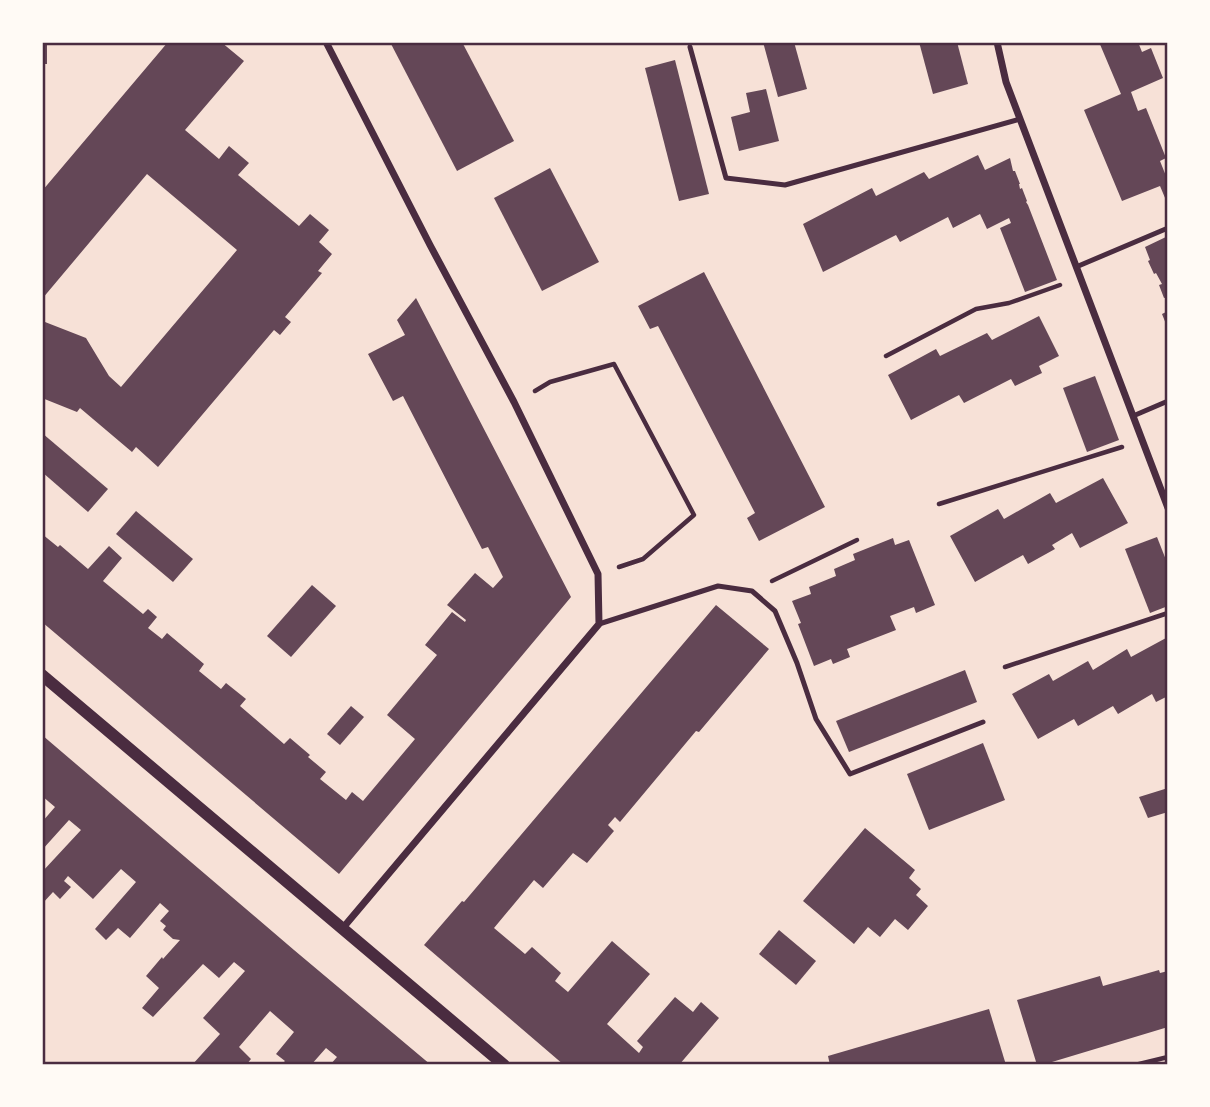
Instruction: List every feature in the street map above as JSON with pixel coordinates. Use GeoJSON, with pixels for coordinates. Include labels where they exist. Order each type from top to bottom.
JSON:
{"type":"FeatureCollection","features":[{"type":"Feature","properties":{"kind":"street"},"geometry":{"type":"LineString","coordinates":[[326,42],[514,402],[598,574],[599,624],[342,929]]}},
{"type":"Feature","properties":{"kind":"street"},"geometry":{"type":"LineString","coordinates":[[997,42],[1006,82],[1168,508]]}},
{"type":"Feature","properties":{"kind":"street"},"geometry":{"type":"LineString","coordinates":[[42,675],[503,1065]]}},
{"type":"Feature","properties":{"kind":"lane"},"geometry":{"type":"LineString","coordinates":[[690,47],[726,178],[785,185],[1020,119]]}},
{"type":"Feature","properties":{"kind":"lane"},"geometry":{"type":"LineString","coordinates":[[1076,267],[1168,228]]}},
{"type":"Feature","properties":{"kind":"lane"},"geometry":{"type":"LineString","coordinates":[[1133,416],[1168,401]]}},
{"type":"Feature","properties":{"kind":"lane"},"geometry":{"type":"LineString","coordinates":[[599,624],[718,586],[752,591],[775,611],[797,663],[816,719],[850,774],[984,722]]}},
{"type":"Feature","properties":{"kind":"path"},"geometry":{"type":"LineString","coordinates":[[886,356],[976,309],[1009,303],[1080,277]]}},
{"type":"Feature","properties":{"kind":"path"},"geometry":{"type":"LineString","coordinates":[[514,402],[551,382],[614,363],[694,515],[643,559],[598,574]]}},
{"type":"Feature","properties":{"kind":"path"},"geometry":{"type":"LineString","coordinates":[[939,505],[1143,441]]}},
{"type":"Feature","properties":{"kind":"path"},"geometry":{"type":"LineString","coordinates":[[752,591],[857,540]]}},
{"type":"Feature","properties":{"kind":"path"},"geometry":{"type":"LineString","coordinates":[[1005,667],[1168,613]]}},
{"type":"Feature","properties":{"kind":"path"},"geometry":{"type":"LineString","coordinates":[[1135,1065],[1168,1058]]}},
{"type":"Feature","properties":{"kind":"building"},"geometry":{"type":"Polygon","coordinates":[[[42,42],[47,42],[47,64],[42,64],[42,42]]]}},
{"type":"Feature","properties":{"kind":"building"},"geometry":{"type":"Polygon","coordinates":[[[168,42],[221,42],[244,61],[185,130],[219,159],[229,146],[249,163],[238,175],[299,226],[310,214],[329,230],[319,242],[332,254],[318,271],[322,273],[285,317],[291,322],[280,335],[274,330],[158,467],[136,447],[132,452],[80,408],[77,412],[42,398],[42,319],[86,338],[109,376],[121,387],[237,250],[147,174],[42,299],[42,191],[168,42]]]}},
{"type":"Feature","properties":{"kind":"building"},"geometry":{"type":"Polygon","coordinates":[[[390,42],[462,42],[514,141],[457,171],[390,42]]]}},
{"type":"Feature","properties":{"kind":"building"},"geometry":{"type":"Polygon","coordinates":[[[763,42],[794,42],[807,89],[778,97],[763,42]]]}},
{"type":"Feature","properties":{"kind":"building"},"geometry":{"type":"Polygon","coordinates":[[[919,42],[957,42],[968,84],[933,94],[919,42]]]}},
{"type":"Feature","properties":{"kind":"building"},"geometry":{"type":"Polygon","coordinates":[[[1099,42],[1138,42],[1142,52],[1151,48],[1163,78],[1131,92],[1138,111],[1146,108],[1166,158],[1160,161],[1168,181],[1168,205],[1160,186],[1122,201],[1084,110],[1121,94],[1099,42]]]}},
{"type":"Feature","properties":{"kind":"building"},"geometry":{"type":"Polygon","coordinates":[[[675,60],[709,194],[679,201],[645,68],[675,60]]]}},
{"type":"Feature","properties":{"kind":"building"},"geometry":{"type":"Polygon","coordinates":[[[766,89],[779,141],[739,151],[731,117],[750,112],[746,93],[766,89]]]}},
{"type":"Feature","properties":{"kind":"building"},"geometry":{"type":"Polygon","coordinates":[[[978,155],[985,170],[1010,158],[1057,280],[1025,292],[1000,228],[1011,223],[1009,218],[987,229],[980,214],[953,228],[948,217],[900,242],[896,235],[823,272],[803,224],[872,188],[876,196],[924,172],[929,179],[978,155]]]}},
{"type":"Feature","properties":{"kind":"building"},"geometry":{"type":"Polygon","coordinates":[[[550,168],[599,262],[542,291],[494,198],[550,168]]]}},
{"type":"Feature","properties":{"kind":"building"},"geometry":{"type":"Polygon","coordinates":[[[1168,236],[1168,297],[1164,298],[1159,285],[1162,284],[1148,261],[1150,260],[1145,247],[1168,236]]]}},
{"type":"Feature","properties":{"kind":"building"},"geometry":{"type":"Polygon","coordinates":[[[704,272],[825,507],[759,541],[747,518],[755,513],[658,326],[650,329],[638,306],[704,272]]]}},
{"type":"Feature","properties":{"kind":"building"},"geometry":{"type":"Polygon","coordinates":[[[416,298],[571,597],[339,874],[42,622],[42,534],[58,547],[60,545],[88,569],[109,546],[122,558],[103,581],[143,614],[148,609],[157,617],[148,628],[162,639],[167,633],[204,664],[199,671],[221,689],[226,683],[246,699],[240,706],[284,744],[290,738],[310,755],[308,757],[326,772],[320,779],[346,800],[352,792],[363,801],[415,739],[387,715],[437,655],[425,645],[452,612],[465,622],[466,620],[447,605],[475,573],[493,588],[503,577],[488,547],[482,549],[403,396],[393,401],[368,354],[405,335],[397,320],[416,298]]]}},
{"type":"Feature","properties":{"kind":"building"},"geometry":{"type":"Polygon","coordinates":[[[1168,311],[1168,329],[1162,314],[1168,311]]]}},
{"type":"Feature","properties":{"kind":"building"},"geometry":{"type":"Polygon","coordinates":[[[1039,316],[1059,356],[1039,366],[1042,373],[1015,386],[1011,379],[964,403],[959,395],[911,420],[888,375],[936,349],[940,356],[987,333],[992,340],[1039,316]]]}},
{"type":"Feature","properties":{"kind":"building"},"geometry":{"type":"Polygon","coordinates":[[[1095,376],[1119,440],[1087,452],[1063,388],[1095,376]]]}},
{"type":"Feature","properties":{"kind":"building"},"geometry":{"type":"Polygon","coordinates":[[[42,433],[108,489],[88,512],[42,472],[42,433]]]}},
{"type":"Feature","properties":{"kind":"building"},"geometry":{"type":"Polygon","coordinates":[[[1103,478],[1128,523],[1080,548],[1072,533],[1052,545],[1055,549],[1028,564],[1023,555],[975,582],[950,536],[998,509],[1004,519],[1050,493],[1056,503],[1103,478]]]}},
{"type":"Feature","properties":{"kind":"building"},"geometry":{"type":"Polygon","coordinates":[[[136,511],[193,559],[173,582],[116,534],[136,511]]]}},
{"type":"Feature","properties":{"kind":"building"},"geometry":{"type":"Polygon","coordinates":[[[1157,537],[1168,565],[1168,606],[1150,613],[1125,549],[1157,537]]]}},
{"type":"Feature","properties":{"kind":"building"},"geometry":{"type":"Polygon","coordinates":[[[893,538],[895,545],[909,540],[935,605],[916,613],[914,607],[890,616],[896,630],[847,649],[850,657],[833,664],[831,659],[814,666],[792,601],[811,594],[809,587],[836,576],[834,569],[855,560],[853,554],[893,538]]]}},
{"type":"Feature","properties":{"kind":"building"},"geometry":{"type":"Polygon","coordinates":[[[312,585],[336,606],[291,657],[267,636],[312,585]]]}},
{"type":"Feature","properties":{"kind":"building"},"geometry":{"type":"Polygon","coordinates":[[[716,605],[769,649],[620,822],[615,817],[608,825],[614,831],[587,863],[573,853],[543,888],[534,880],[494,928],[525,954],[532,947],[561,973],[555,981],[568,992],[612,941],[650,974],[607,1024],[639,1053],[643,1047],[637,1041],[675,997],[693,1012],[701,1002],[719,1018],[679,1065],[564,1065],[424,945],[462,901],[464,902],[716,605]]]}},
{"type":"Feature","properties":{"kind":"building"},"geometry":{"type":"Polygon","coordinates":[[[1166,638],[1168,696],[1156,702],[1152,694],[1118,714],[1113,706],[1078,726],[1074,719],[1038,739],[1012,694],[1049,674],[1053,681],[1088,661],[1093,670],[1127,649],[1131,657],[1166,638]]]}},
{"type":"Feature","properties":{"kind":"building"},"geometry":{"type":"Polygon","coordinates":[[[965,670],[977,702],[849,752],[836,721],[965,670]]]}},
{"type":"Feature","properties":{"kind":"building"},"geometry":{"type":"Polygon","coordinates":[[[351,706],[364,717],[340,745],[327,734],[351,706]]]}},
{"type":"Feature","properties":{"kind":"building"},"geometry":{"type":"Polygon","coordinates":[[[42,735],[431,1065],[330,1065],[337,1057],[326,1048],[311,1065],[281,1065],[285,1061],[276,1054],[294,1032],[270,1011],[239,1047],[251,1059],[246,1065],[192,1065],[220,1034],[203,1018],[245,971],[234,962],[219,978],[203,964],[153,1017],[142,1008],[159,988],[146,976],[180,940],[173,939],[163,930],[166,926],[160,921],[169,911],[160,903],[130,938],[118,928],[106,940],[95,929],[136,882],[121,869],[93,899],[68,876],[64,881],[71,887],[60,899],[53,892],[42,904],[42,872],[81,830],[69,820],[42,850],[42,822],[55,807],[42,796],[42,735]]]}},
{"type":"Feature","properties":{"kind":"building"},"geometry":{"type":"Polygon","coordinates":[[[983,743],[1005,800],[929,830],[907,774],[983,743]]]}},
{"type":"Feature","properties":{"kind":"building"},"geometry":{"type":"Polygon","coordinates":[[[1168,788],[1168,812],[1148,818],[1139,797],[1168,788]]]}},
{"type":"Feature","properties":{"kind":"building"},"geometry":{"type":"Polygon","coordinates":[[[865,828],[915,870],[909,878],[921,889],[916,895],[928,906],[908,930],[895,919],[880,937],[868,927],[854,944],[803,901],[865,828]]]}},
{"type":"Feature","properties":{"kind":"building"},"geometry":{"type":"Polygon","coordinates":[[[779,930],[816,961],[796,985],[759,954],[779,930]]]}},
{"type":"Feature","properties":{"kind":"building"},"geometry":{"type":"Polygon","coordinates":[[[1159,970],[1160,973],[1168,971],[1168,1027],[1037,1065],[1017,1000],[1100,976],[1103,986],[1159,970]]]}},
{"type":"Feature","properties":{"kind":"building"},"geometry":{"type":"Polygon","coordinates":[[[989,1009],[1006,1065],[830,1065],[828,1056],[989,1009]]]}}]}
